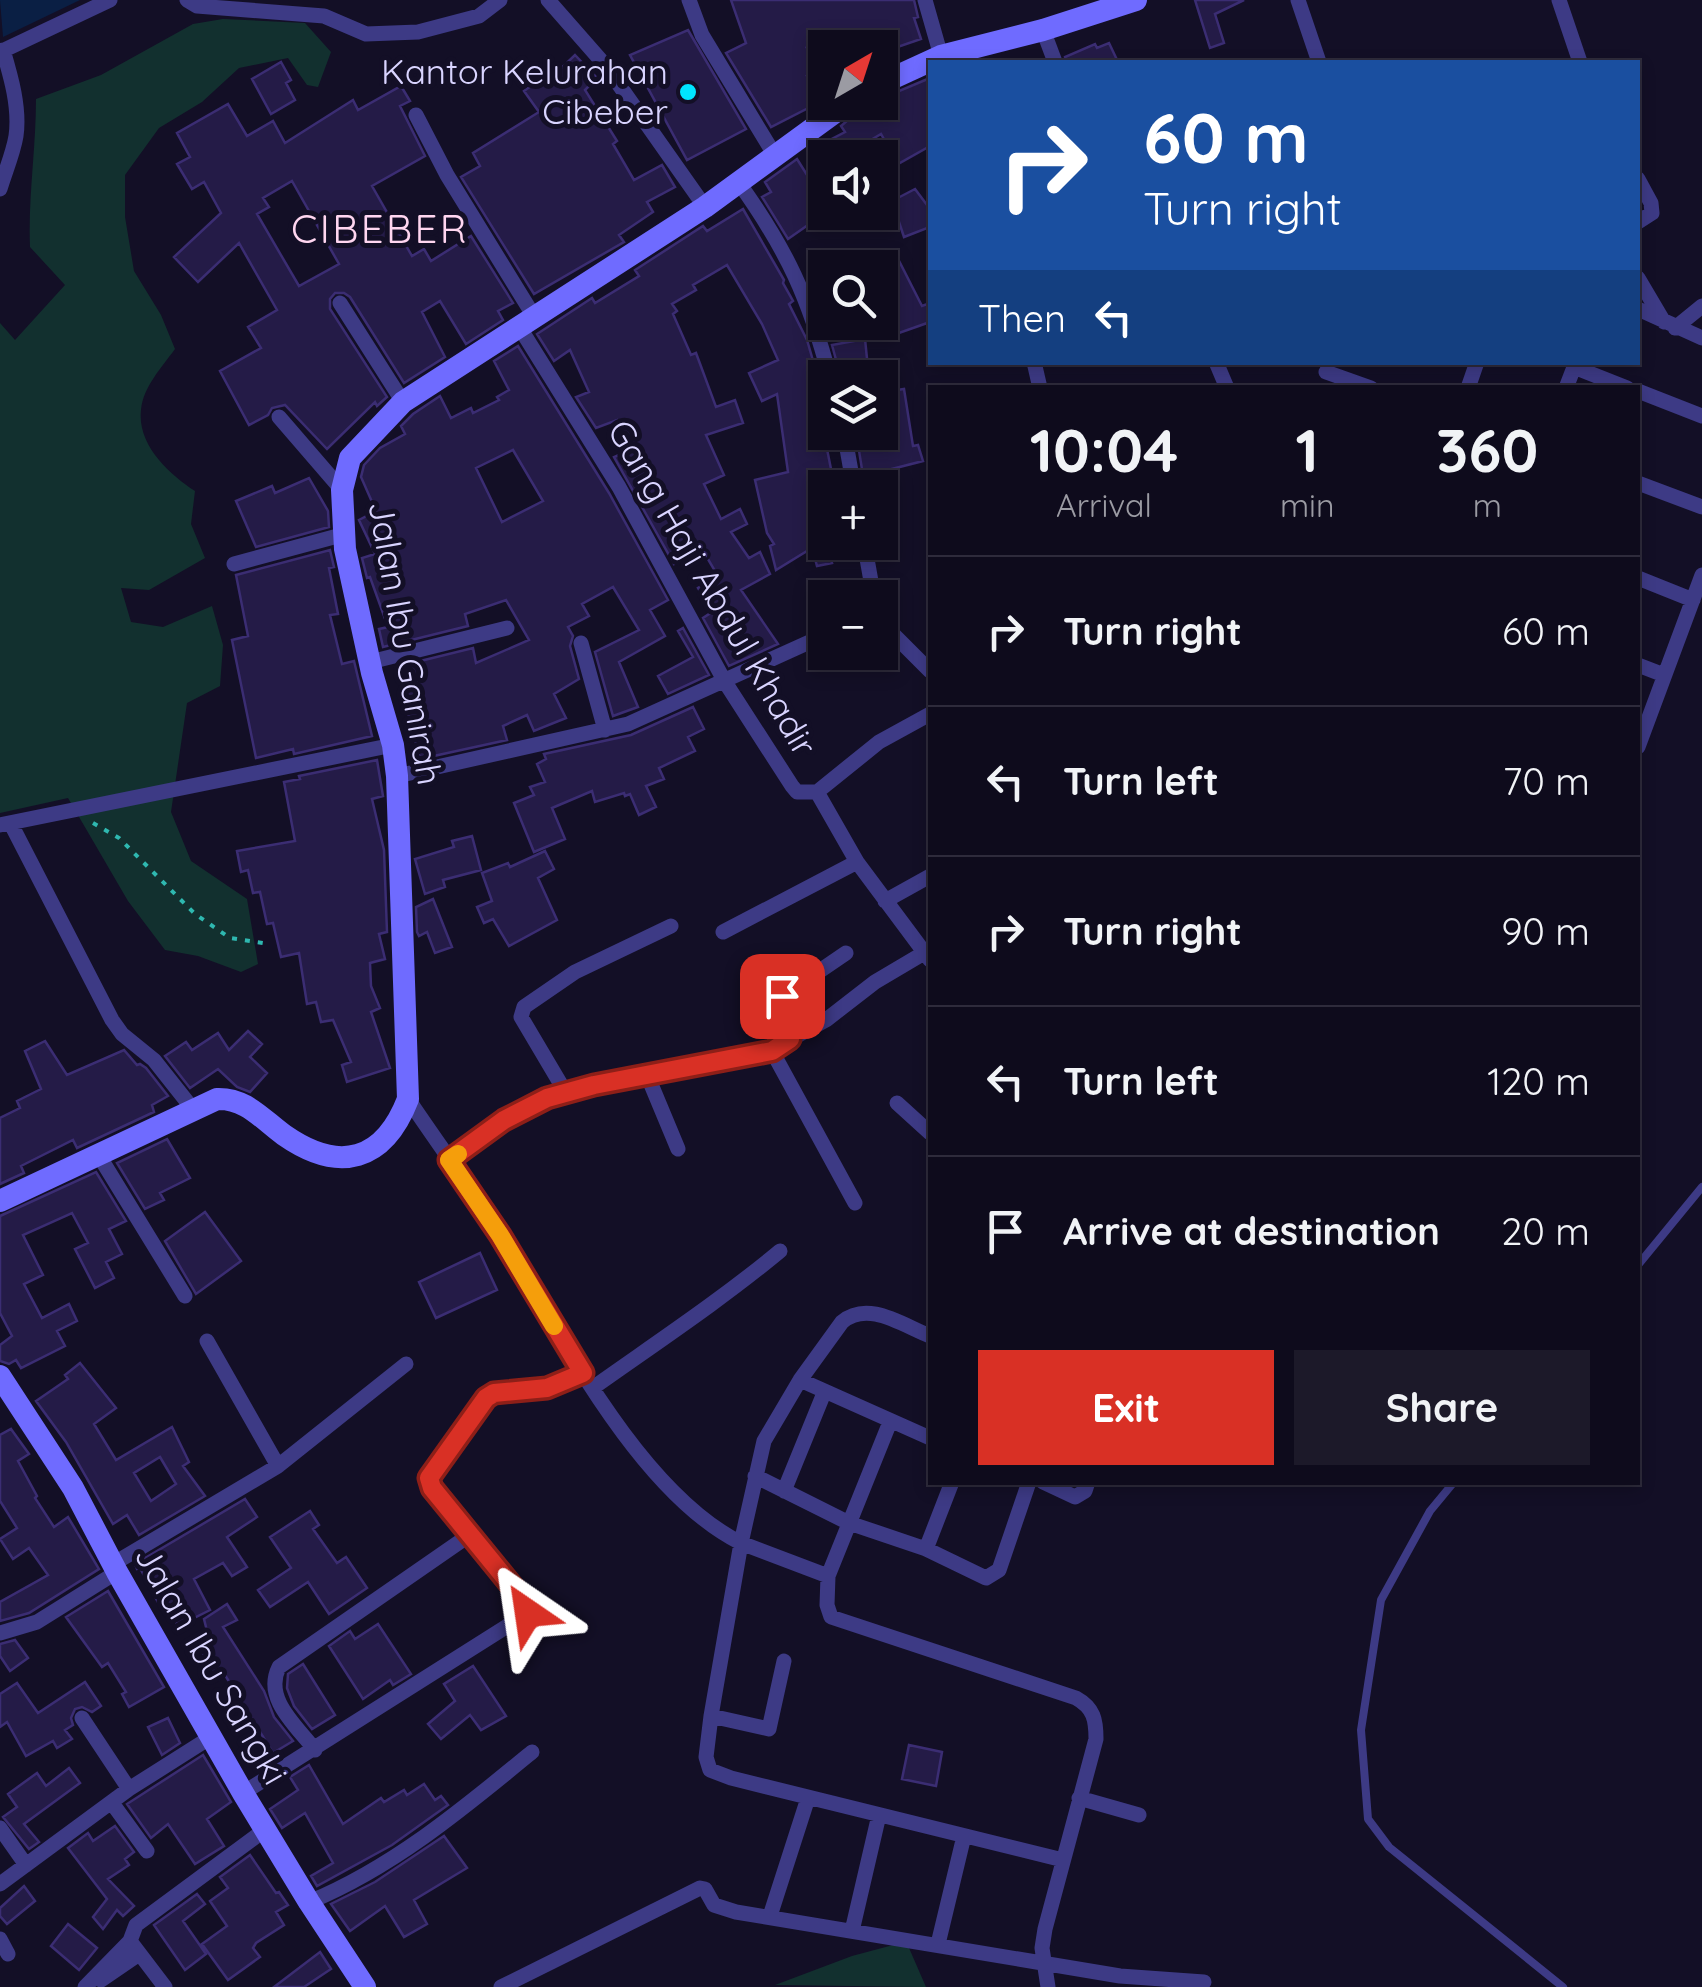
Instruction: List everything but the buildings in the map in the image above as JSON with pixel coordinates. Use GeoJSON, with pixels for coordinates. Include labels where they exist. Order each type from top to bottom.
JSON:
{"type":"FeatureCollection","features":[{"type":"Feature","properties":{"kind":"main road"},"geometry":{"type":"LineString","coordinates":[[937,60],[1044,30],[1088,8],[1136,0]]}},
{"type":"Feature","properties":{"kind":"main road"},"geometry":{"type":"LineString","coordinates":[[898,76],[928,63]]}},
{"type":"Feature","properties":{"kind":"main road","name":"Jalan Ibu Ganirah"},"geometry":{"type":"LineString","coordinates":[[408,1098],[398,776],[352,588],[342,490],[350,458],[403,402],[704,207],[822,120]]}},
{"type":"Feature","properties":{"kind":"main road"},"geometry":{"type":"LineString","coordinates":[[0,1200],[217,1099],[237,1101],[320,1154],[342,1156],[363,1155],[384,1142],[398,1125],[408,1098]]}},
{"type":"Feature","properties":{"kind":"main road","name":"Jalan Ibu Sangki"},"geometry":{"type":"LineString","coordinates":[[0,1376],[6,1400],[73,1488],[243,1793],[308,1902],[365,1987]]}},
{"type":"Feature","properties":{"kind":"street"},"geometry":{"type":"LineString","coordinates":[[0,190],[17,126],[12,81],[2,51],[110,0]]}},
{"type":"Feature","properties":{"kind":"street"},"geometry":{"type":"LineString","coordinates":[[187,0],[198,6],[324,16],[366,34],[418,32],[479,16],[500,0]]}},
{"type":"Feature","properties":{"kind":"street"},"geometry":{"type":"LineString","coordinates":[[548,0],[605,65],[704,207]]}},
{"type":"Feature","properties":{"kind":"street"},"geometry":{"type":"LineString","coordinates":[[689,0],[702,35],[774,154]]}},
{"type":"Feature","properties":{"kind":"street"},"geometry":{"type":"LineString","coordinates":[[925,0],[933,60]]}},
{"type":"Feature","properties":{"kind":"street"},"geometry":{"type":"LineString","coordinates":[[1298,0],[1318,60]]}},
{"type":"Feature","properties":{"kind":"street"},"geometry":{"type":"LineString","coordinates":[[1559,0],[1579,60]]}},
{"type":"Feature","properties":{"kind":"street"},"geometry":{"type":"LineString","coordinates":[[1044,30],[1055,60]]}},
{"type":"Feature","properties":{"kind":"street","name":"Gang Haji Abdul Khadir"},"geometry":{"type":"LineString","coordinates":[[416,115],[725,682],[792,786],[797,792],[816,792],[858,862],[927,956]]}},
{"type":"Feature","properties":{"kind":"street"},"geometry":{"type":"LineString","coordinates":[[738,183],[760,212],[800,282],[825,360]]}},
{"type":"Feature","properties":{"kind":"street"},"geometry":{"type":"LineString","coordinates":[[1640,183],[1651,202],[1652,213],[1640,221]]}},
{"type":"Feature","properties":{"kind":"street"},"geometry":{"type":"LineString","coordinates":[[1640,281],[1670,326]]}},
{"type":"Feature","properties":{"kind":"street"},"geometry":{"type":"LineString","coordinates":[[340,303],[403,402]]}},
{"type":"Feature","properties":{"kind":"street"},"geometry":{"type":"LineString","coordinates":[[1670,326],[1702,306]]}},
{"type":"Feature","properties":{"kind":"street"},"geometry":{"type":"LineString","coordinates":[[1640,310],[1702,338]]}},
{"type":"Feature","properties":{"kind":"street"},"geometry":{"type":"LineString","coordinates":[[1575,365],[1620,385]]}},
{"type":"Feature","properties":{"kind":"street"},"geometry":{"type":"LineString","coordinates":[[1328,367],[1365,385]]}},
{"type":"Feature","properties":{"kind":"street"},"geometry":{"type":"LineString","coordinates":[[1640,393],[1702,416]]}},
{"type":"Feature","properties":{"kind":"street"},"geometry":{"type":"LineString","coordinates":[[279,416],[342,490]]}},
{"type":"Feature","properties":{"kind":"street"},"geometry":{"type":"LineString","coordinates":[[1640,484],[1702,507]]}},
{"type":"Feature","properties":{"kind":"street"},"geometry":{"type":"LineString","coordinates":[[234,564],[345,534]]}},
{"type":"Feature","properties":{"kind":"street"},"geometry":{"type":"LineString","coordinates":[[1640,741],[1702,575]]}},
{"type":"Feature","properties":{"kind":"street"},"geometry":{"type":"LineString","coordinates":[[1640,579],[1693,600]]}},
{"type":"Feature","properties":{"kind":"street"},"geometry":{"type":"LineString","coordinates":[[370,662],[507,628]]}},
{"type":"Feature","properties":{"kind":"street"},"geometry":{"type":"LineString","coordinates":[[898,639],[928,669]]}},
{"type":"Feature","properties":{"kind":"street"},"geometry":{"type":"LineString","coordinates":[[398,776],[628,724],[808,643]]}},
{"type":"Feature","properties":{"kind":"street"},"geometry":{"type":"LineString","coordinates":[[581,644],[605,730]]}},
{"type":"Feature","properties":{"kind":"street"},"geometry":{"type":"LineString","coordinates":[[1640,666],[1664,675]]}},
{"type":"Feature","properties":{"kind":"street"},"geometry":{"type":"LineString","coordinates":[[816,792],[879,742],[928,715]]}},
{"type":"Feature","properties":{"kind":"street"},"geometry":{"type":"LineString","coordinates":[[192,1108],[154,1060],[122,1034],[112,1020],[6,824],[393,744]]}},
{"type":"Feature","properties":{"kind":"street"},"geometry":{"type":"LineString","coordinates":[[723,932],[858,862]]}},
{"type":"Feature","properties":{"kind":"street"},"geometry":{"type":"LineString","coordinates":[[886,901],[928,877]]}},
{"type":"Feature","properties":{"kind":"street"},"geometry":{"type":"LineString","coordinates":[[566,1093],[522,1017],[524,1006],[574,972],[671,926]]}},
{"type":"Feature","properties":{"kind":"street"},"geometry":{"type":"LineString","coordinates":[[790,1039],[780,1013],[782,996],[846,953]]}},
{"type":"Feature","properties":{"kind":"street"},"geometry":{"type":"LineString","coordinates":[[449,1160],[504,1120],[547,1098],[772,1051],[826,1020],[875,982],[927,956]]}},
{"type":"Feature","properties":{"kind":"street"},"geometry":{"type":"LineString","coordinates":[[772,1051],[855,1203]]}},
{"type":"Feature","properties":{"kind":"street"},"geometry":{"type":"LineString","coordinates":[[648,1077],[678,1148]]}},
{"type":"Feature","properties":{"kind":"street"},"geometry":{"type":"LineString","coordinates":[[408,1098],[500,1235],[583,1373],[654,1470],[705,1522],[741,1543],[828,1576]]}},
{"type":"Feature","properties":{"kind":"street"},"geometry":{"type":"LineString","coordinates":[[896,1103],[928,1132]]}},
{"type":"Feature","properties":{"kind":"street"},"geometry":{"type":"LineString","coordinates":[[98,1154],[185,1296]]}},
{"type":"Feature","properties":{"kind":"street"},"geometry":{"type":"LineString","coordinates":[[594,1388],[780,1252]]}},
{"type":"Feature","properties":{"kind":"street"},"geometry":{"type":"LineString","coordinates":[[928,1335],[869,1311],[860,1311],[842,1322],[764,1441],[741,1543],[706,1756],[710,1770],[1063,1860]]}},
{"type":"Feature","properties":{"kind":"street"},"geometry":{"type":"LineString","coordinates":[[207,1341],[278,1466]]}},
{"type":"Feature","properties":{"kind":"street"},"geometry":{"type":"LineString","coordinates":[[0,1633],[38,1622],[115,1568],[278,1466],[406,1364]]}},
{"type":"Feature","properties":{"kind":"street"},"geometry":{"type":"LineString","coordinates":[[243,1793],[528,1613],[528,1606],[428,1483],[432,1471],[486,1398],[494,1393],[547,1388],[583,1373]]}},
{"type":"Feature","properties":{"kind":"street"},"geometry":{"type":"LineString","coordinates":[[801,1381],[928,1437]]}},
{"type":"Feature","properties":{"kind":"street"},"geometry":{"type":"LineString","coordinates":[[784,1491],[824,1392]]}},
{"type":"Feature","properties":{"kind":"street"},"geometry":{"type":"LineString","coordinates":[[890,1422],[828,1576],[827,1605],[831,1617],[1086,1704],[1096,1724],[1096,1739],[1045,1929],[1042,1948],[1048,1987]]}},
{"type":"Feature","properties":{"kind":"street"},"geometry":{"type":"LineString","coordinates":[[755,1476],[849,1524],[926,1549],[986,1578],[996,1574],[1028,1485]]}},
{"type":"Feature","properties":{"kind":"street"},"geometry":{"type":"LineString","coordinates":[[926,1549],[951,1485]]}},
{"type":"Feature","properties":{"kind":"street"},"geometry":{"type":"LineString","coordinates":[[1048,1485],[1075,1498],[1087,1485]]}},
{"type":"Feature","properties":{"kind":"street"},"geometry":{"type":"LineString","coordinates":[[315,1750],[274,1697],[274,1676],[279,1666],[471,1534]]}},
{"type":"Feature","properties":{"kind":"street"},"geometry":{"type":"LineString","coordinates":[[711,1716],[769,1729],[784,1661]]}},
{"type":"Feature","properties":{"kind":"street"},"geometry":{"type":"LineString","coordinates":[[82,1718],[129,1790]]}},
{"type":"Feature","properties":{"kind":"street"},"geometry":{"type":"LineString","coordinates":[[0,1884],[129,1790],[211,1737]]}},
{"type":"Feature","properties":{"kind":"street"},"geometry":{"type":"LineString","coordinates":[[308,1902],[388,1860],[462,1810],[532,1752]]}},
{"type":"Feature","properties":{"kind":"street"},"geometry":{"type":"LineString","coordinates":[[770,1916],[808,1798]]}},
{"type":"Feature","properties":{"kind":"street"},"geometry":{"type":"LineString","coordinates":[[1078,1798],[1139,1815]]}},
{"type":"Feature","properties":{"kind":"street"},"geometry":{"type":"LineString","coordinates":[[112,1803],[147,1851]]}},
{"type":"Feature","properties":{"kind":"street"},"geometry":{"type":"LineString","coordinates":[[852,1931],[879,1815]]}},
{"type":"Feature","properties":{"kind":"street"},"geometry":{"type":"LineString","coordinates":[[0,1828],[26,1865]]}},
{"type":"Feature","properties":{"kind":"street"},"geometry":{"type":"LineString","coordinates":[[165,1987],[134,1948],[136,1925],[266,1829]]}},
{"type":"Feature","properties":{"kind":"street"},"geometry":{"type":"LineString","coordinates":[[938,1944],[964,1836]]}},
{"type":"Feature","properties":{"kind":"street"},"geometry":{"type":"LineString","coordinates":[[501,1987],[700,1888],[705,1889],[718,1908],[1120,1976],[1204,1982]]}},
{"type":"Feature","properties":{"kind":"street"},"geometry":{"type":"LineString","coordinates":[[88,1987],[134,1948]]}},
{"type":"Feature","properties":{"kind":"lane"},"geometry":{"type":"LineString","coordinates":[[1640,1262],[1702,1188]]}},
{"type":"Feature","properties":{"kind":"lane"},"geometry":{"type":"LineString","coordinates":[[1452,1485],[1430,1511],[1381,1600],[1361,1730],[1368,1819],[1389,1848],[1563,1987]]}},
{"type":"Feature","properties":{"kind":"path"},"geometry":{"type":"LineString","coordinates":[[72,811],[119,838],[195,914],[230,938],[270,944]]}},
{"type":"Feature","properties":{"kind":"green space"},"geometry":{"type":"Polygon","coordinates":[[[223,19],[305,23],[331,52],[318,87],[307,85],[288,58],[239,68],[202,102],[159,128],[125,175],[125,217],[134,271],[161,315],[175,349],[145,393],[141,423],[149,447],[195,491],[191,524],[205,558],[149,590],[121,588],[131,622],[163,627],[212,606],[223,645],[220,686],[187,703],[171,812],[191,861],[247,899],[258,964],[241,972],[198,956],[165,950],[128,901],[68,798],[0,813],[0,323],[15,340],[65,285],[30,247],[36,99],[101,75],[193,24],[223,19]]]}},
{"type":"Feature","properties":{"kind":"green space"},"geometry":{"type":"Polygon","coordinates":[[[897,1944],[909,1948],[926,1987],[775,1985],[852,1956],[897,1944]]]}},
{"type":"Feature","properties":{"kind":"water"},"geometry":{"type":"Polygon","coordinates":[[[0,0],[80,0],[3,37],[0,0]]]}},
{"type":"Feature","properties":{"kind":"slow traffic"},"geometry":{"type":"LineString","coordinates":[[458,1154],[449,1160],[500,1235],[554,1326]]}},
{"type":"Feature","properties":{"kind":"place","name":"Kantor Kelurahan Cibeber"},"geometry":{"type":"Point","coordinates":[688,92]}},
{"type":"Feature","properties":{"kind":"district","name":"CIBEBER"},"geometry":{"type":"Point","coordinates":[380,229]}},
{"type":"Feature","properties":{"kind":"route"},"geometry":{"type":"LineString","coordinates":[[528,1613],[528,1606],[428,1483],[429,1478],[486,1398],[494,1393],[547,1388],[583,1373],[500,1235],[449,1160],[504,1120],[547,1098],[594,1085],[772,1051],[790,1039],[780,1013],[782,996]]}}]}
